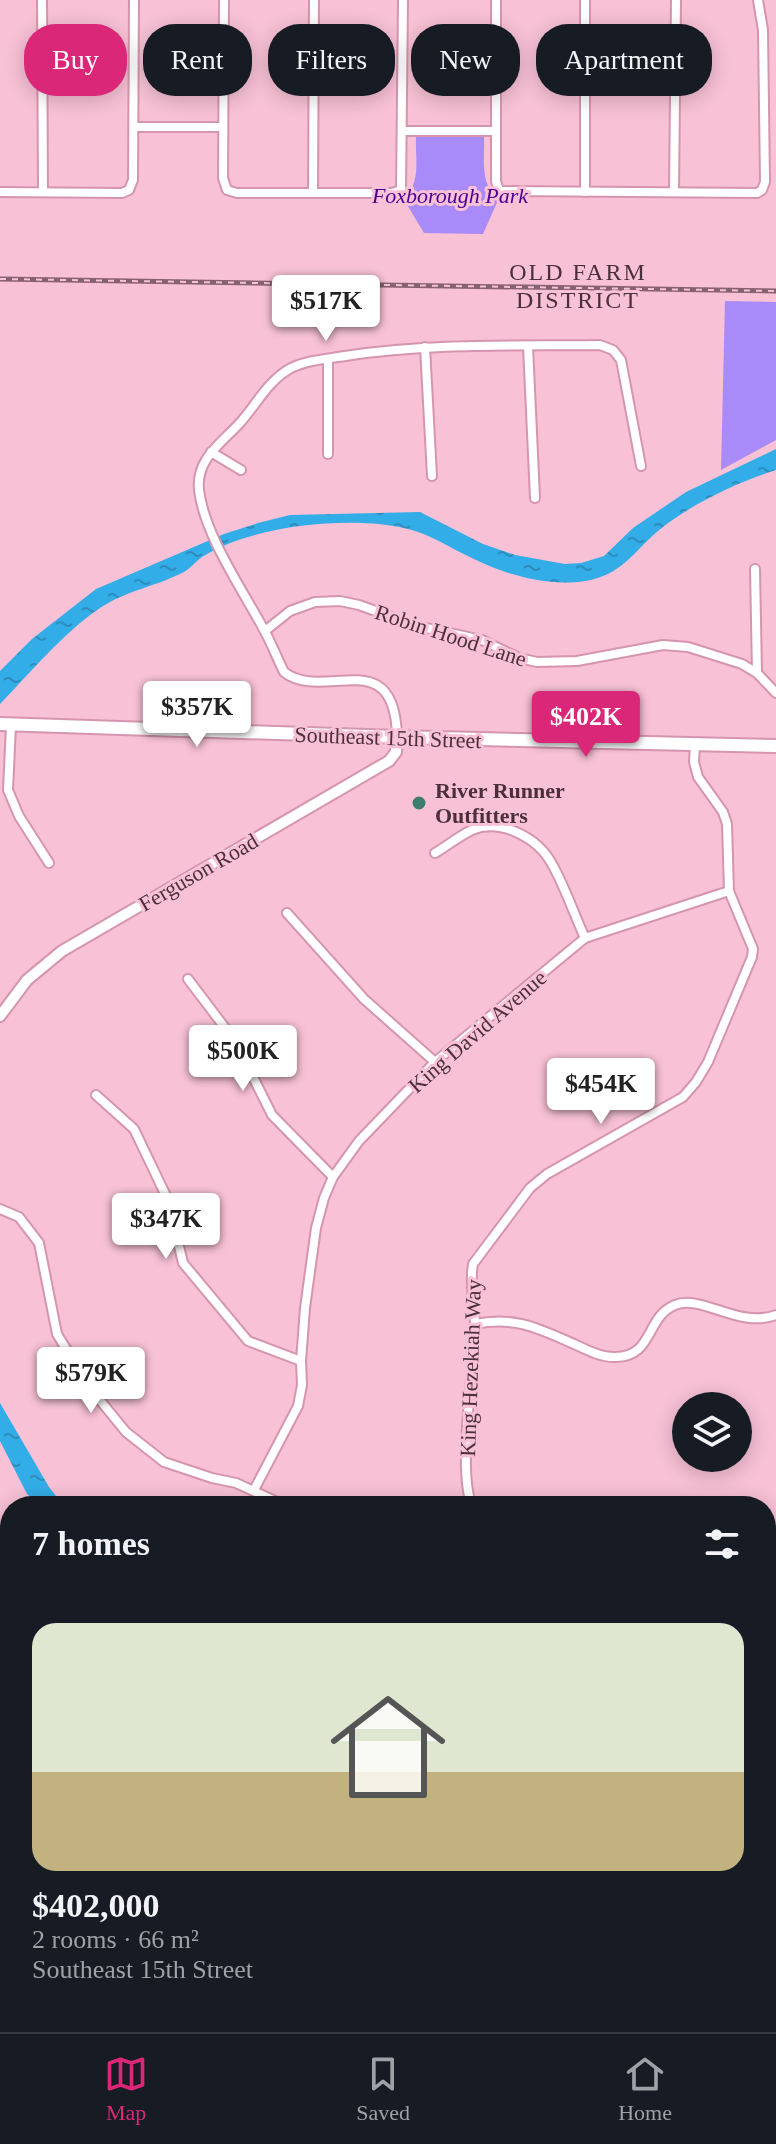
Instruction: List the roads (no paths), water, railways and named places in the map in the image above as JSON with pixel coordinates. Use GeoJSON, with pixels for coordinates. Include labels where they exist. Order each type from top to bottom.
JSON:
{"type":"FeatureCollection","features":[{"type":"Feature","properties":{"kind":"main road","name":"Southeast 15th Street"},"geometry":{"type":"LineString","coordinates":[[6,725],[776,746]]}},
{"type":"Feature","properties":{"kind":"street"},"geometry":{"type":"LineString","coordinates":[[42,0],[43,192]]}},
{"type":"Feature","properties":{"kind":"street"},"geometry":{"type":"LineString","coordinates":[[0,192],[122,193],[129,190],[133,180],[134,0]]}},
{"type":"Feature","properties":{"kind":"street"},"geometry":{"type":"LineString","coordinates":[[224,0],[223,178],[227,190],[237,193],[392,193],[401,190],[403,0]]}},
{"type":"Feature","properties":{"kind":"street"},"geometry":{"type":"LineString","coordinates":[[313,193],[314,0]]}},
{"type":"Feature","properties":{"kind":"street"},"geometry":{"type":"LineString","coordinates":[[496,0],[496,181],[499,191],[757,193],[765,182],[763,30],[758,0]]}},
{"type":"Feature","properties":{"kind":"street"},"geometry":{"type":"LineString","coordinates":[[585,0],[585,192]]}},
{"type":"Feature","properties":{"kind":"street"},"geometry":{"type":"LineString","coordinates":[[674,192],[676,0]]}},
{"type":"Feature","properties":{"kind":"street"},"geometry":{"type":"LineString","coordinates":[[134,127],[222,127]]}},
{"type":"Feature","properties":{"kind":"street"},"geometry":{"type":"LineString","coordinates":[[402,131],[496,131]]}},
{"type":"Feature","properties":{"kind":"street"},"geometry":{"type":"LineString","coordinates":[[397,737],[397,722],[389,701],[375,685],[351,678],[312,682],[294,680],[284,672],[222,553],[201,502],[199,487],[203,463],[279,376],[293,367],[328,359],[425,347],[600,345],[613,350],[621,360],[641,466]]}},
{"type":"Feature","properties":{"kind":"street"},"geometry":{"type":"LineString","coordinates":[[528,346],[535,498]]}},
{"type":"Feature","properties":{"kind":"street"},"geometry":{"type":"LineString","coordinates":[[425,347],[432,476]]}},
{"type":"Feature","properties":{"kind":"street"},"geometry":{"type":"LineString","coordinates":[[328,359],[328,454]]}},
{"type":"Feature","properties":{"kind":"street"},"geometry":{"type":"LineString","coordinates":[[211,452],[241,470]]}},
{"type":"Feature","properties":{"kind":"street"},"geometry":{"type":"LineString","coordinates":[[755,569],[757,673]]}},
{"type":"Feature","properties":{"kind":"street","name":"Robin Hood Lane"},"geometry":{"type":"LineString","coordinates":[[265,631],[290,611],[315,602],[340,601],[417,626],[482,640],[519,658],[537,662],[577,661],[675,645],[742,664],[757,673],[776,693]]}},
{"type":"Feature","properties":{"kind":"street"},"geometry":{"type":"LineString","coordinates":[[6,725],[8,790],[19,816],[49,863]]}},
{"type":"Feature","properties":{"kind":"street","name":"Ferguson Road"},"geometry":{"type":"LineString","coordinates":[[0,1016],[27,980],[62,951],[389,761],[396,752],[397,737]]}},
{"type":"Feature","properties":{"kind":"street","name":"King Hezekiah Way"},"geometry":{"type":"LineString","coordinates":[[471,1496],[467,1466],[475,1324],[471,1279],[473,1264],[530,1188],[547,1174],[683,1097],[696,1082],[713,1051],[752,957],[753,949],[729,891],[727,824],[723,812],[698,777],[694,762],[695,744]]}},
{"type":"Feature","properties":{"kind":"street"},"geometry":{"type":"LineString","coordinates":[[435,853],[473,830],[500,827],[514,831],[542,850],[552,862],[585,938]]}},
{"type":"Feature","properties":{"kind":"street","name":"King David Avenue"},"geometry":{"type":"LineString","coordinates":[[254,1490],[298,1406],[316,1228],[333,1177],[359,1141],[435,1062],[585,938],[729,891]]}},
{"type":"Feature","properties":{"kind":"street"},"geometry":{"type":"LineString","coordinates":[[287,913],[364,999],[435,1062]]}},
{"type":"Feature","properties":{"kind":"street"},"geometry":{"type":"LineString","coordinates":[[188,979],[235,1041],[272,1115],[333,1177]]}},
{"type":"Feature","properties":{"kind":"street"},"geometry":{"type":"LineString","coordinates":[[96,1095],[134,1129],[168,1200],[183,1263],[248,1341],[301,1361]]}},
{"type":"Feature","properties":{"kind":"street"},"geometry":{"type":"LineString","coordinates":[[0,1209],[19,1217],[39,1243],[57,1334],[90,1388],[126,1432],[164,1462],[266,1496]]}},
{"type":"Feature","properties":{"kind":"street"},"geometry":{"type":"LineString","coordinates":[[475,1324],[495,1320],[527,1323],[595,1354],[615,1357],[630,1355],[645,1344],[657,1318],[677,1304],[690,1303],[752,1319],[776,1315]]}},
{"type":"Feature","properties":{"kind":"water"},"geometry":{"type":"Polygon","coordinates":[[[776,449],[776,470],[699,503],[670,521],[618,568],[585,581],[542,581],[514,575],[425,535],[385,525],[332,523],[274,530],[247,537],[202,557],[184,572],[100,608],[61,641],[0,704],[0,671],[32,639],[96,589],[224,534],[290,515],[420,512],[483,544],[515,555],[565,564],[581,563],[604,556],[633,528],[686,492],[776,449]]]}},
{"type":"Feature","properties":{"kind":"water"},"geometry":{"type":"Polygon","coordinates":[[[0,1403],[56,1496],[27,1494],[0,1441],[0,1403]]]}},
{"type":"Feature","properties":{"kind":"railway"},"geometry":{"type":"LineString","coordinates":[[0,279],[776,291]]}},
{"type":"Feature","properties":{"kind":"place","name":"River Runner Outfitters"},"geometry":{"type":"Point","coordinates":[419,803]}},
{"type":"Feature","properties":{"kind":"district","name":"OLD FARM DISTRICT"},"geometry":{"type":"Point","coordinates":[578,286]}},
{"type":"Feature","properties":{"kind":"park label","name":"Foxborough Park"},"geometry":{"type":"Point","coordinates":[450,195]}}]}
